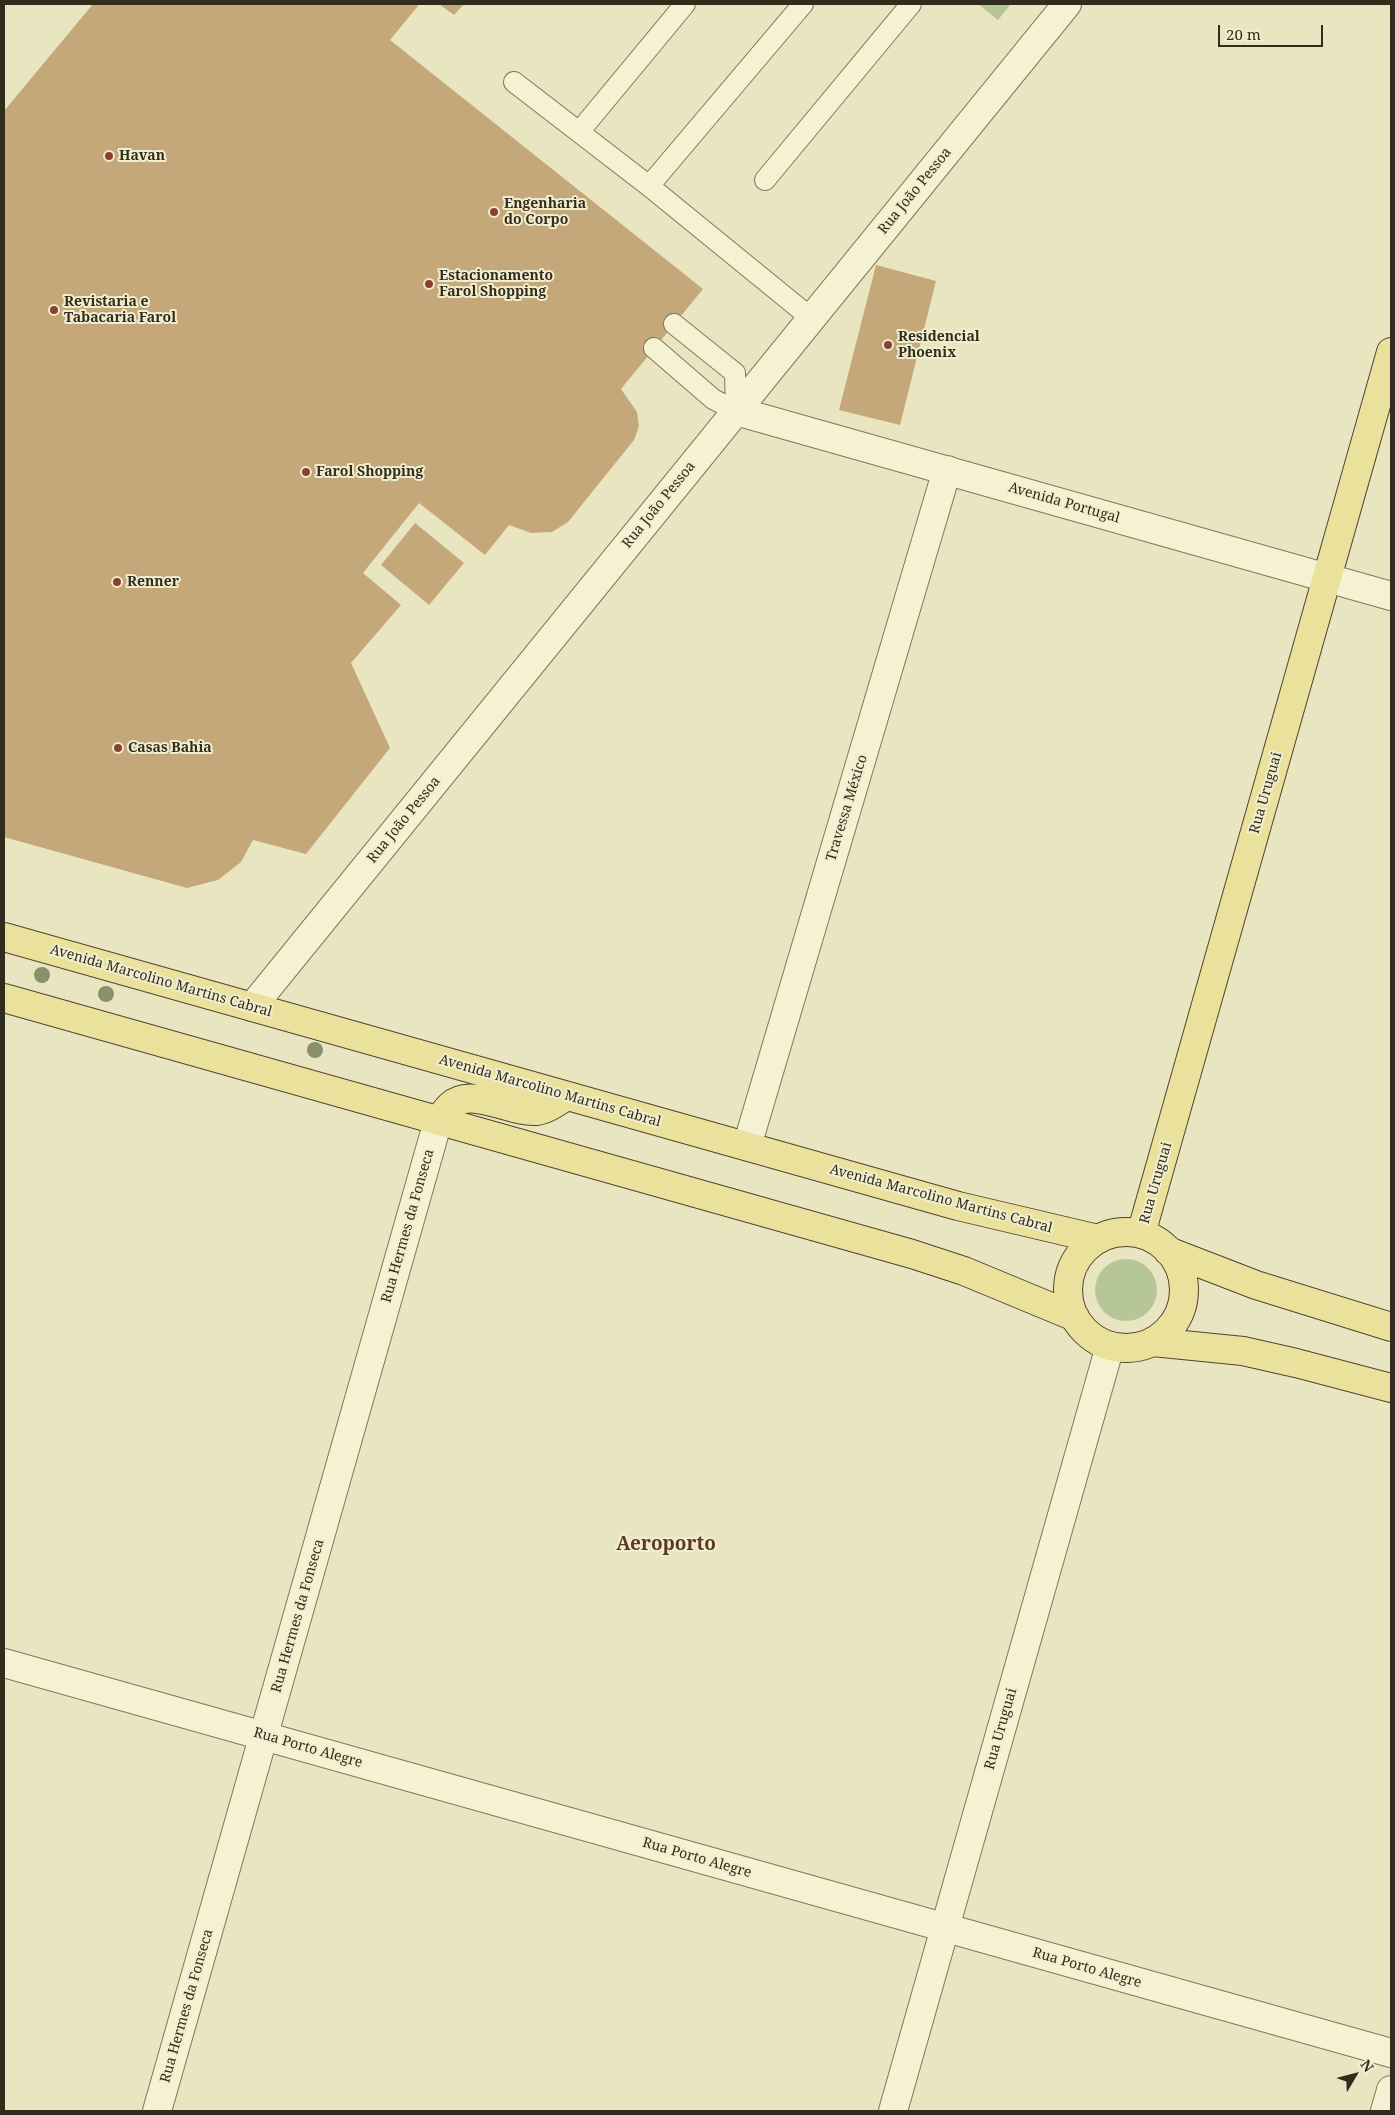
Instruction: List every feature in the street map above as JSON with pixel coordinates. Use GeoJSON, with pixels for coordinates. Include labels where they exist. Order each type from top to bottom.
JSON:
{"type":"FeatureCollection","features":[{"type":"Feature","properties":{"kind":"main road","name":"Rua Uruguai"},"geometry":{"type":"LineString","coordinates":[[1142,1234],[1391,352]]}},
{"type":"Feature","properties":{"kind":"main road","name":"Avenida Marcolino Martins Cabral"},"geometry":{"type":"LineString","coordinates":[[4,937],[958,1206],[1098,1239]]}},
{"type":"Feature","properties":{"kind":"main road"},"geometry":{"type":"LineString","coordinates":[[4,998],[912,1254],[964,1270],[1075,1317]]}},
{"type":"Feature","properties":{"kind":"main road"},"geometry":{"type":"LineString","coordinates":[[438,1121],[451,1105],[461,1100],[475,1098],[522,1110],[537,1111],[567,1096]]}},
{"type":"Feature","properties":{"kind":"main road"},"geometry":{"type":"LineString","coordinates":[[1128,1232],[1142,1234],[1156,1241],[1168,1251],[1178,1265],[1184,1282],[1183,1300],[1178,1317],[1168,1331],[1153,1342],[1139,1347],[1124,1348],[1110,1346],[1096,1340],[1083,1330],[1075,1317],[1069,1300],[1068,1282],[1074,1265],[1084,1250],[1098,1239],[1128,1232]]}},
{"type":"Feature","properties":{"kind":"main road"},"geometry":{"type":"LineString","coordinates":[[1168,1251],[1256,1285],[1391,1327]]}},
{"type":"Feature","properties":{"kind":"main road"},"geometry":{"type":"LineString","coordinates":[[1153,1342],[1243,1351],[1296,1362],[1391,1388]]}},
{"type":"Feature","properties":{"kind":"street","name":"Rua João Pessoa"},"geometry":{"type":"LineString","coordinates":[[252,1007],[1067,4]]}},
{"type":"Feature","properties":{"kind":"street","name":"Avenida Portugal"},"geometry":{"type":"LineString","coordinates":[[736,411],[1391,596]]}},
{"type":"Feature","properties":{"kind":"street","name":"Travessa México"},"geometry":{"type":"LineString","coordinates":[[747,1146],[947,470]]}},
{"type":"Feature","properties":{"kind":"street","name":"Rua Hermes da Fonseca"},"geometry":{"type":"LineString","coordinates":[[158,2111],[438,1121]]}},
{"type":"Feature","properties":{"kind":"street","name":"Rua Uruguai"},"geometry":{"type":"LineString","coordinates":[[893,2111],[1110,1346]]}},
{"type":"Feature","properties":{"kind":"street","name":"Rua Porto Alegre"},"geometry":{"type":"LineString","coordinates":[[4,1663],[1391,2053]]}},
{"type":"Feature","properties":{"kind":"street"},"geometry":{"type":"LineString","coordinates":[[1385,2111],[1391,2090]]}},
{"type":"Feature","properties":{"kind":"lane"},"geometry":{"type":"LineString","coordinates":[[579,132],[685,4]]}},
{"type":"Feature","properties":{"kind":"lane"},"geometry":{"type":"LineString","coordinates":[[649,186],[803,4]]}},
{"type":"Feature","properties":{"kind":"lane"},"geometry":{"type":"LineString","coordinates":[[765,180],[911,4]]}},
{"type":"Feature","properties":{"kind":"lane"},"geometry":{"type":"LineString","coordinates":[[514,82],[649,186],[811,318]]}},
{"type":"Feature","properties":{"kind":"lane"},"geometry":{"type":"LineString","coordinates":[[654,348],[713,399],[736,411],[735,373],[674,324]]}},
{"type":"Feature","properties":{"kind":"green space"},"geometry":{"type":"Polygon","coordinates":[[[978,4],[1011,4],[998,20],[978,4]]]}},
{"type":"Feature","properties":{"kind":"green space"},"geometry":{"type":"Polygon","coordinates":[[[1126,1259],[1138,1261],[1148,1268],[1155,1278],[1157,1290],[1155,1302],[1148,1312],[1138,1319],[1126,1321],[1114,1319],[1104,1312],[1097,1302],[1095,1290],[1097,1278],[1104,1268],[1114,1261],[1126,1259]]]}},
{"type":"Feature","properties":{"kind":"building","name":"Farol Shopping"},"geometry":{"type":"Polygon","coordinates":[[[93,4],[416,4],[418,6],[390,40],[703,289],[621,389],[637,412],[639,426],[634,440],[568,522],[552,532],[531,533],[509,525],[485,555],[419,503],[363,573],[401,605],[351,663],[390,748],[306,854],[253,840],[241,862],[218,880],[187,888],[4,837],[4,111],[93,4]]]}},
{"type":"Feature","properties":{"kind":"building"},"geometry":{"type":"Polygon","coordinates":[[[439,4],[464,4],[454,15],[439,4]]]}},
{"type":"Feature","properties":{"kind":"building","name":"Residencial Phoenix"},"geometry":{"type":"Polygon","coordinates":[[[876,265],[936,281],[900,425],[839,410],[876,265]]]}},
{"type":"Feature","properties":{"kind":"building"},"geometry":{"type":"Polygon","coordinates":[[[415,523],[464,563],[429,605],[381,565],[415,523]]]}},
{"type":"Feature","properties":{"kind":"place","name":"Havan"},"geometry":{"type":"Point","coordinates":[109,156]}},
{"type":"Feature","properties":{"kind":"place","name":"Engenharia do Corpo"},"geometry":{"type":"Point","coordinates":[494,212]}},
{"type":"Feature","properties":{"kind":"place","name":"Estacionamento Farol Shopping"},"geometry":{"type":"Point","coordinates":[429,284]}},
{"type":"Feature","properties":{"kind":"place","name":"Revistaria e Tabacaria Farol"},"geometry":{"type":"Point","coordinates":[54,310]}},
{"type":"Feature","properties":{"kind":"place","name":"Residencial Phoenix"},"geometry":{"type":"Point","coordinates":[888,345]}},
{"type":"Feature","properties":{"kind":"place","name":"Farol Shopping"},"geometry":{"type":"Point","coordinates":[306,472]}},
{"type":"Feature","properties":{"kind":"place","name":"Renner"},"geometry":{"type":"Point","coordinates":[117,582]}},
{"type":"Feature","properties":{"kind":"place","name":"Casas Bahia"},"geometry":{"type":"Point","coordinates":[118,748]}},
{"type":"Feature","properties":{"kind":"district","name":"Aeroporto"},"geometry":{"type":"Point","coordinates":[666,1545]}}]}
